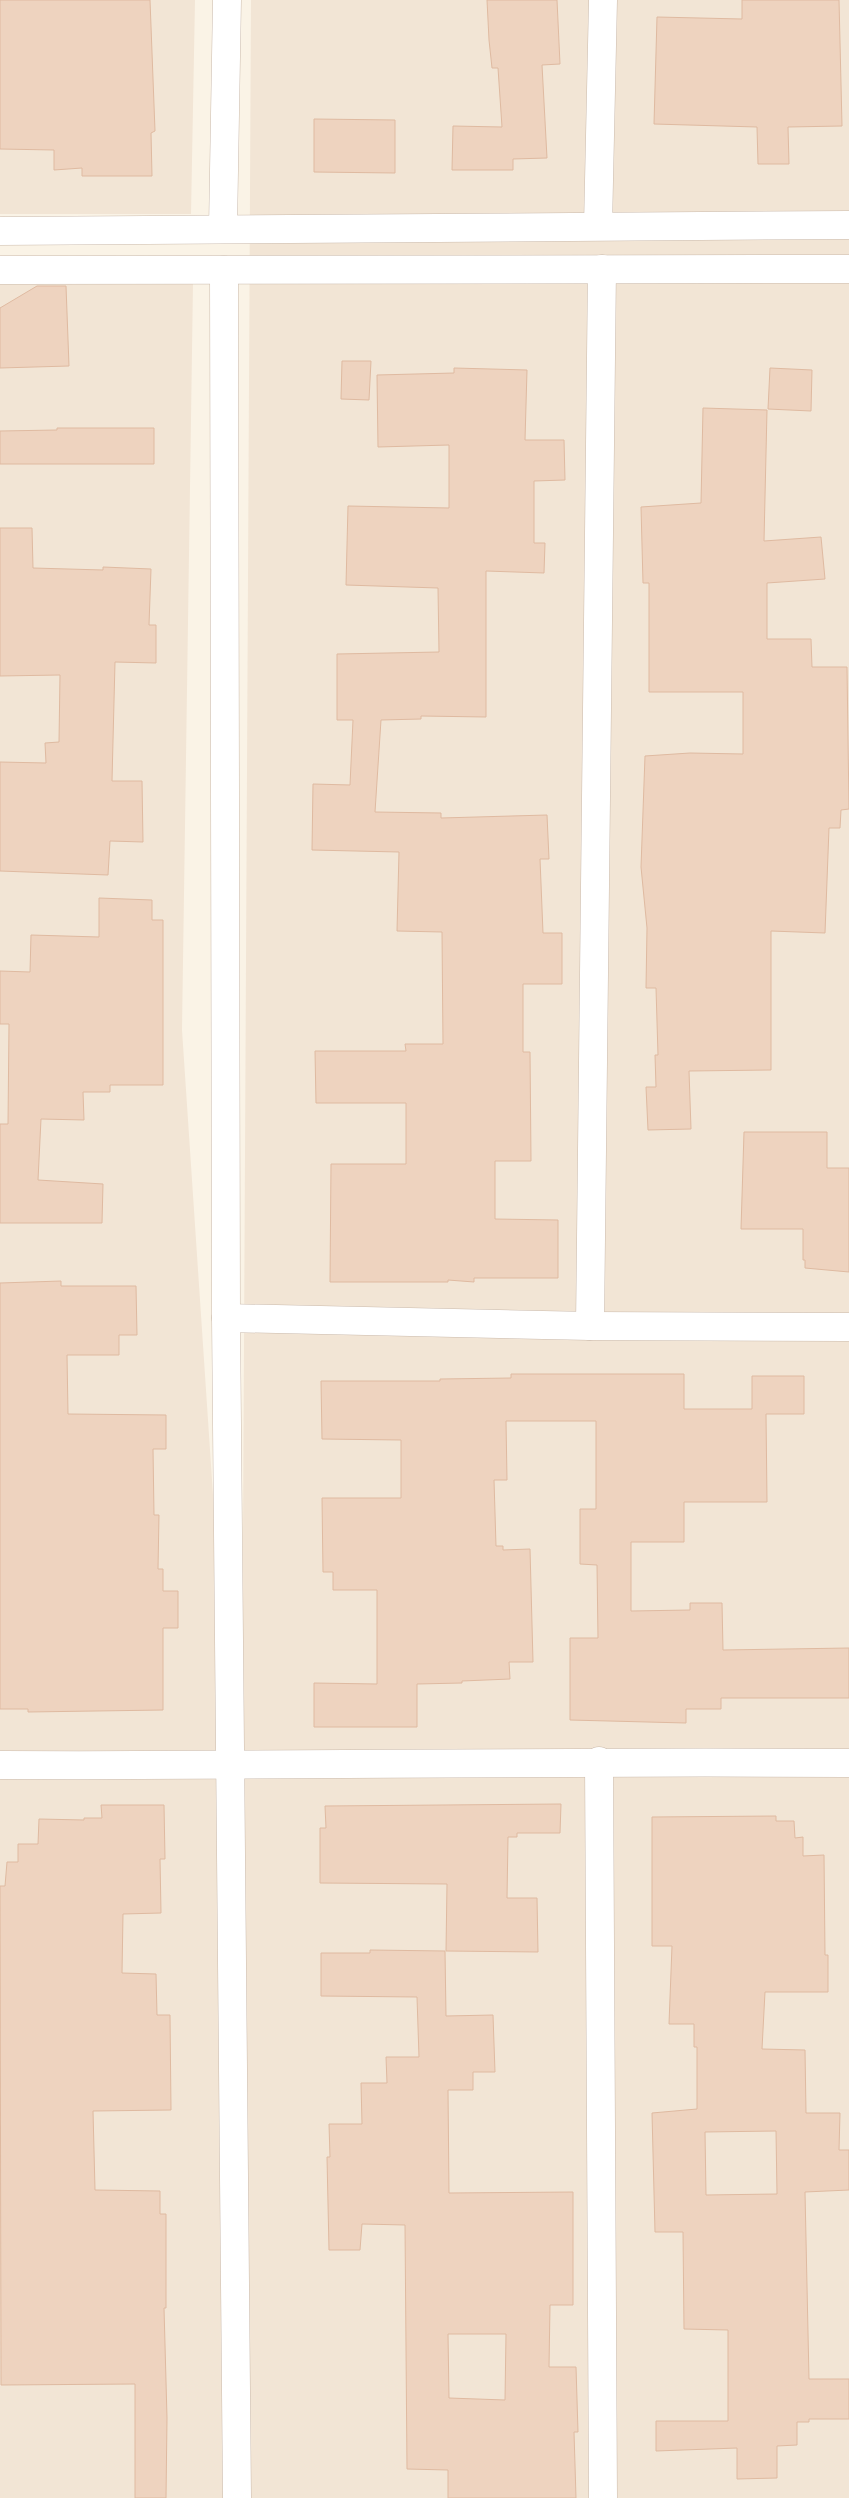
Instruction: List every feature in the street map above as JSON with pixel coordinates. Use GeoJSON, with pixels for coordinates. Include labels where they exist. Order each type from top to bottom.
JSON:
{"type":"FeatureCollection","features":[{"type":"Feature","properties":{"kind":"street"},"geometry":{"type":"LineString","coordinates":[[223,228],[227,0]]}},
{"type":"Feature","properties":{"kind":"street"},"geometry":{"type":"LineString","coordinates":[[598,226],[603,0]]}},
{"type":"Feature","properties":{"kind":"street"},"geometry":{"type":"LineString","coordinates":[[0,231],[849,225]]}},
{"type":"Feature","properties":{"kind":"street"},"geometry":{"type":"LineString","coordinates":[[590,1326],[602,269]]}},
{"type":"Feature","properties":{"kind":"street"},"geometry":{"type":"LineString","coordinates":[[0,270],[849,269]]}},
{"type":"Feature","properties":{"kind":"street"},"geometry":{"type":"LineString","coordinates":[[224,270],[226,1318],[238,2498]]}},
{"type":"Feature","properties":{"kind":"street"},"geometry":{"type":"LineString","coordinates":[[226,1318],[590,1326],[849,1327]]}},
{"type":"Feature","properties":{"kind":"street"},"geometry":{"type":"LineString","coordinates":[[599,1761],[603,2498]]}},
{"type":"Feature","properties":{"kind":"street"},"geometry":{"type":"LineString","coordinates":[[0,1765],[232,1766],[599,1761],[849,1763]]}},
{"type":"Feature","properties":{"kind":"shaded area"},"geometry":{"type":"Polygon","coordinates":[[[0,0],[195,0],[191,214],[0,214],[0,0]]]}},
{"type":"Feature","properties":{"kind":"shaded area"},"geometry":{"type":"Polygon","coordinates":[[[251,0],[849,0],[849,2498],[0,2498],[0,266],[193,283],[182,1030],[231,1765],[240,2117],[251,0]]]}},
{"type":"Feature","properties":{"kind":"building"},"geometry":{"type":"Polygon","coordinates":[[[0,0],[150,0],[155,131],[151,133],[152,176],[82,176],[82,168],[54,170],[54,150],[0,149],[0,0]]]}},
{"type":"Feature","properties":{"kind":"building"},"geometry":{"type":"Polygon","coordinates":[[[487,0],[557,0],[560,64],[542,65],[547,158],[513,159],[513,170],[452,170],[453,126],[502,127],[498,68],[492,68],[487,0]]]}},
{"type":"Feature","properties":{"kind":"building"},"geometry":{"type":"Polygon","coordinates":[[[742,0],[839,0],[842,126],[788,127],[789,164],[758,164],[757,127],[654,124],[657,17],[742,19],[742,0]]]}},
{"type":"Feature","properties":{"kind":"building"},"geometry":{"type":"Polygon","coordinates":[[[314,119],[395,120],[395,173],[314,172],[314,119]]]}},
{"type":"Feature","properties":{"kind":"building"},"geometry":{"type":"Polygon","coordinates":[[[37,286],[66,286],[69,366],[0,368],[0,308],[37,286]]]}},
{"type":"Feature","properties":{"kind":"building"},"geometry":{"type":"Polygon","coordinates":[[[342,361],[371,361],[369,400],[341,399],[342,361]]]}},
{"type":"Feature","properties":{"kind":"building"},"geometry":{"type":"Polygon","coordinates":[[[454,368],[527,370],[525,440],[564,440],[565,480],[534,481],[534,543],[545,543],[544,573],[486,571],[486,717],[421,716],[421,719],[381,720],[375,812],[441,813],[441,818],[547,815],[549,859],[540,859],[543,933],[562,933],[562,984],[523,984],[523,1052],[530,1052],[531,1161],[495,1161],[495,1219],[558,1220],[558,1278],[474,1278],[474,1282],[448,1280],[448,1282],[330,1282],[331,1164],[406,1164],[406,1103],[316,1103],[315,1051],[406,1051],[405,1044],[443,1044],[442,932],[397,931],[399,852],[312,850],[313,784],[350,785],[353,720],[337,720],[337,654],[439,652],[438,588],[346,585],[348,506],[449,508],[449,445],[378,447],[377,375],[454,373],[454,368]]]}},
{"type":"Feature","properties":{"kind":"building"},"geometry":{"type":"Polygon","coordinates":[[[770,368],[812,370],[811,411],[768,409],[770,368]]]}},
{"type":"Feature","properties":{"kind":"building"},"geometry":{"type":"Polygon","coordinates":[[[703,408],[767,410],[764,541],[821,537],[825,579],[767,583],[767,639],[811,639],[812,667],[847,667],[849,809],[841,810],[840,828],[829,828],[825,933],[771,931],[771,1070],[689,1071],[691,1129],[648,1130],[646,1087],[656,1087],[655,1055],[658,1055],[656,988],[646,988],[647,928],[641,867],[645,756],[690,753],[743,754],[743,692],[649,692],[649,583],[643,583],[641,507],[701,503],[703,408]]]}},
{"type":"Feature","properties":{"kind":"building"},"geometry":{"type":"Polygon","coordinates":[[[57,428],[154,428],[154,464],[0,464],[0,431],[57,430],[57,428]]]}},
{"type":"Feature","properties":{"kind":"building"},"geometry":{"type":"Polygon","coordinates":[[[0,528],[32,528],[33,568],[103,570],[103,567],[151,569],[149,625],[156,625],[156,663],[115,662],[112,781],[142,781],[143,842],[110,841],[108,875],[0,871],[0,762],[46,763],[45,743],[59,742],[60,675],[0,676],[0,528]]]}},
{"type":"Feature","properties":{"kind":"building"},"geometry":{"type":"Polygon","coordinates":[[[99,898],[152,900],[152,920],[163,920],[163,1085],[110,1085],[110,1092],[83,1092],[84,1120],[41,1119],[38,1180],[103,1184],[102,1223],[0,1223],[0,1124],[8,1124],[9,1024],[0,1024],[0,971],[30,972],[31,935],[99,937],[99,898]]]}},
{"type":"Feature","properties":{"kind":"building"},"geometry":{"type":"Polygon","coordinates":[[[744,1132],[827,1132],[827,1168],[849,1168],[849,1272],[805,1268],[805,1260],[803,1260],[803,1229],[741,1229],[744,1132]]]}},
{"type":"Feature","properties":{"kind":"building"},"geometry":{"type":"Polygon","coordinates":[[[61,1281],[61,1286],[136,1286],[137,1335],[119,1335],[119,1355],[67,1355],[68,1414],[166,1415],[166,1449],[153,1449],[154,1515],[159,1515],[158,1569],[163,1569],[163,1591],[178,1591],[178,1628],[163,1628],[163,1710],[28,1712],[28,1709],[0,1709],[0,1283],[61,1281]]]}},
{"type":"Feature","properties":{"kind":"building"},"geometry":{"type":"Polygon","coordinates":[[[511,1374],[684,1374],[684,1409],[752,1409],[752,1376],[804,1376],[804,1414],[766,1414],[767,1502],[684,1502],[684,1542],[631,1542],[631,1611],[690,1610],[690,1603],[722,1603],[723,1650],[849,1648],[849,1698],[721,1698],[721,1709],[686,1709],[686,1723],[570,1720],[570,1638],[598,1638],[597,1565],[580,1564],[580,1509],[596,1509],[596,1421],[506,1421],[507,1480],[494,1480],[496,1546],[503,1546],[503,1550],[530,1549],[533,1662],[509,1662],[510,1679],[417,1684],[417,1727],[314,1727],[314,1683],[377,1684],[377,1590],[333,1590],[333,1572],[323,1572],[322,1498],[401,1498],[401,1440],[322,1439],[321,1381],[440,1381],[440,1379],[511,1378],[511,1374]]]}},
{"type":"Feature","properties":{"kind":"building"},"geometry":{"type":"Polygon","coordinates":[[[561,1804],[560,1833],[517,1833],[517,1837],[508,1837],[507,1898],[537,1898],[538,1952],[446,1951],[447,1884],[320,1883],[320,1828],[326,1828],[325,1806],[561,1804]]]}},
{"type":"Feature","properties":{"kind":"building"},"geometry":{"type":"Polygon","coordinates":[[[101,1805],[164,1805],[165,1859],[160,1859],[161,1913],[123,1914],[122,1973],[156,1974],[157,2015],[170,2015],[171,2110],[93,2111],[95,2190],[160,2191],[160,2214],[166,2214],[166,2308],[164,2308],[167,2418],[166,2498],[135,2498],[135,2384],[1,2385],[0,1886],[5,1886],[7,1862],[18,1862],[18,1844],[38,1844],[39,1819],[84,1820],[84,1818],[102,1818],[101,1805]]]}},
{"type":"Feature","properties":{"kind":"building"},"geometry":{"type":"Polygon","coordinates":[[[776,1816],[776,1821],[794,1821],[795,1838],[803,1837],[803,1856],[824,1855],[825,1955],[828,1955],[828,1992],[765,1992],[762,2049],[805,2050],[806,2113],[840,2113],[839,2150],[849,2150],[849,2190],[805,2192],[809,2379],[849,2379],[849,2419],[809,2419],[809,2422],[797,2422],[797,2445],[777,2446],[777,2478],[737,2479],[737,2448],[656,2451],[656,2421],[728,2421],[728,2330],[684,2329],[683,2232],[655,2232],[652,2113],[697,2109],[697,2047],[694,2047],[694,2024],[669,2024],[672,1946],[652,1946],[652,1817],[776,1816]],[[776,2131],[705,2132],[706,2195],[777,2194],[776,2131]]]}},
{"type":"Feature","properties":{"kind":"building"},"geometry":{"type":"Polygon","coordinates":[[[370,1950],[445,1951],[446,2016],[493,2015],[495,2072],[473,2072],[473,2090],[448,2090],[449,2193],[573,2192],[573,2305],[550,2305],[549,2367],[576,2367],[578,2432],[574,2432],[576,2498],[448,2498],[448,2470],[407,2469],[405,2225],[362,2224],[360,2250],[329,2250],[327,2157],[330,2157],[329,2124],[362,2124],[361,2083],[387,2083],[386,2057],[419,2057],[417,1997],[321,1996],[321,1953],[370,1953],[370,1950]],[[448,2334],[449,2398],[505,2400],[506,2334],[448,2334]]]}}]}
